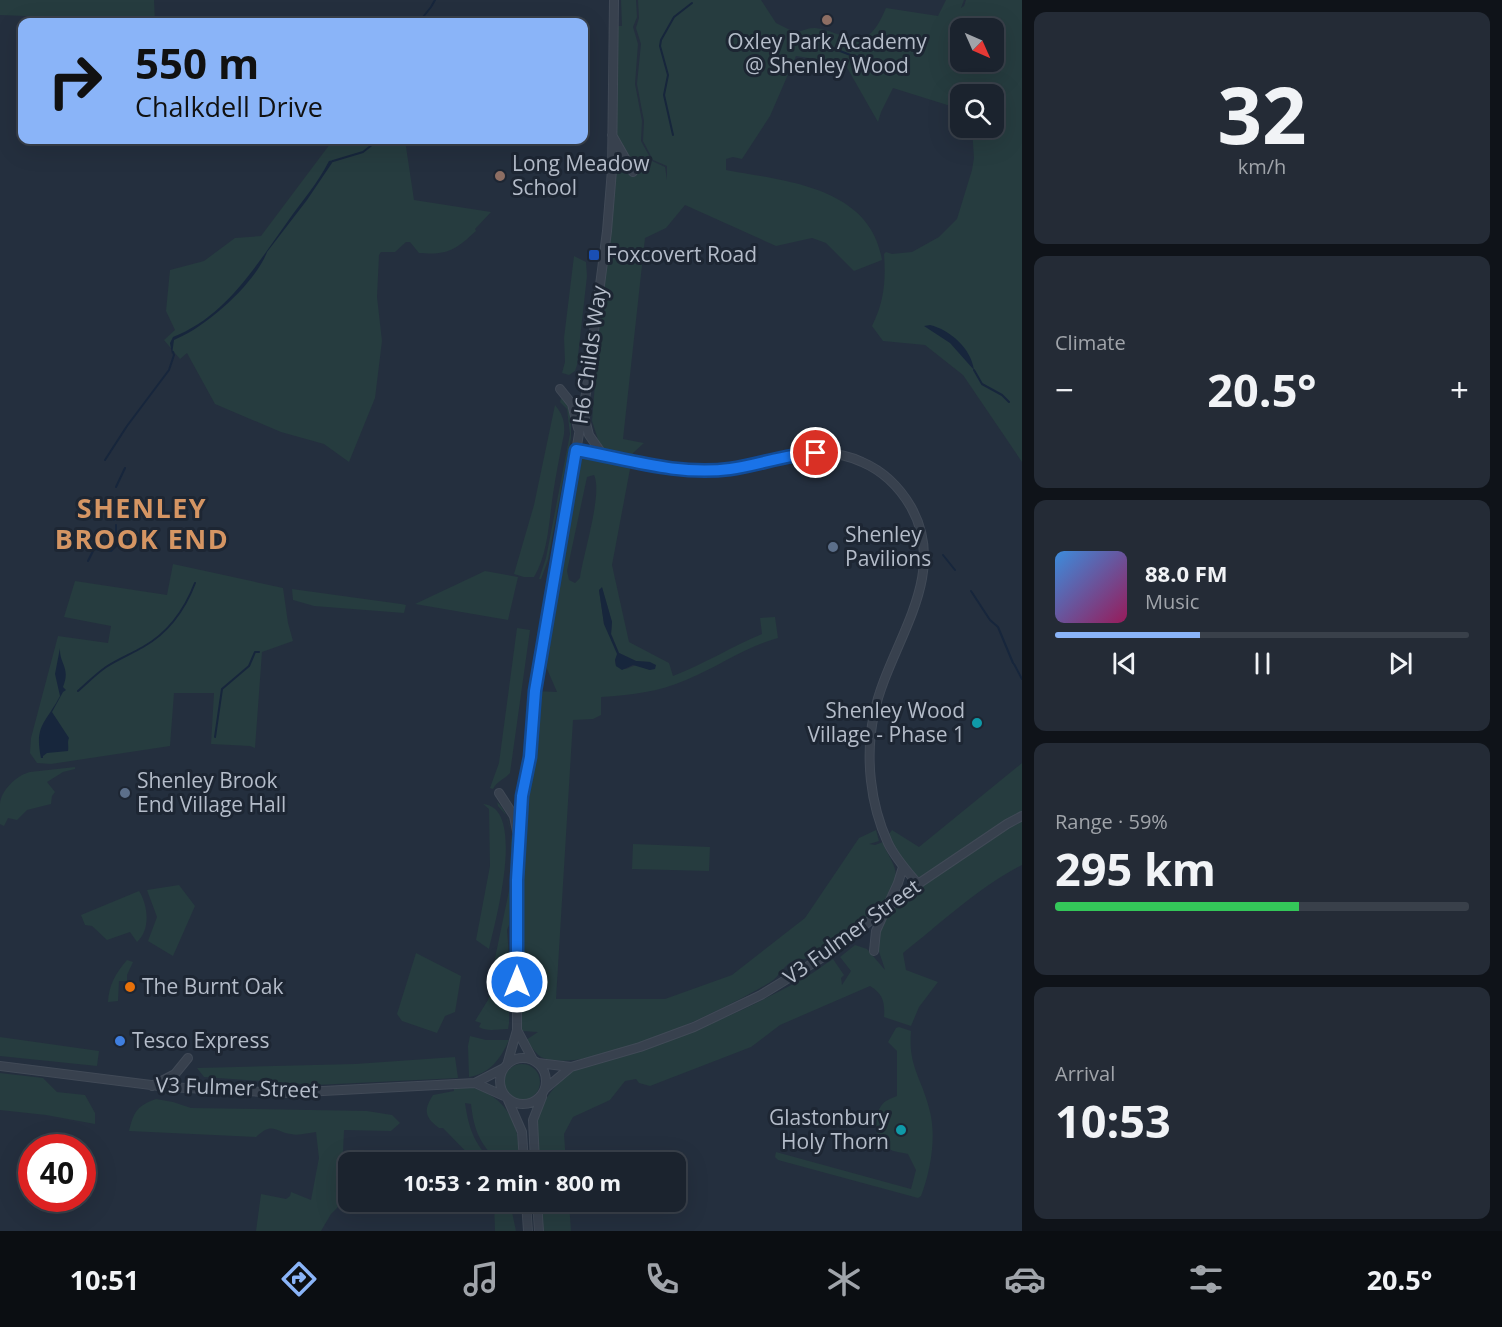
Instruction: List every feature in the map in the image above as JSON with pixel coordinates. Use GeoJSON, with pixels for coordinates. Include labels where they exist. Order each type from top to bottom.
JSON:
{"type":"FeatureCollection","features":[{"type":"Feature","properties":{"kind":"street","name":"H6 Childs Way"},"geometry":{"type":"LineString","coordinates":[[505,1067],[517,1030],[517,880],[522,796],[530,757],[535,691],[543,640],[583,411],[607,231],[612,170],[614,0]]}},
{"type":"Feature","properties":{"kind":"street"},"geometry":{"type":"LineString","coordinates":[[612,134],[633,172]]}},
{"type":"Feature","properties":{"kind":"street"},"geometry":{"type":"LineString","coordinates":[[560,389],[572,405],[579,431]]}},
{"type":"Feature","properties":{"kind":"street"},"geometry":{"type":"LineString","coordinates":[[583,411],[590,435],[603,455]]}},
{"type":"Feature","properties":{"kind":"street"},"geometry":{"type":"LineString","coordinates":[[576,450],[656,467],[695,471],[729,469],[802,454],[830,452],[863,462],[896,485],[916,516],[925,552],[923,584],[877,698],[870,757],[875,806],[888,843],[903,867],[918,884]]}},
{"type":"Feature","properties":{"kind":"street"},"geometry":{"type":"LineString","coordinates":[[499,793],[514,816],[519,840]]}},
{"type":"Feature","properties":{"kind":"street","name":"V3 Fulmer Street"},"geometry":{"type":"LineString","coordinates":[[535,1061],[571,1066],[640,1047],[694,1027],[761,995],[823,957],[918,884],[1006,824],[1022,816]]}},
{"type":"Feature","properties":{"kind":"street"},"geometry":{"type":"LineString","coordinates":[[874,951],[876,931],[903,867]]}},
{"type":"Feature","properties":{"kind":"street","name":"H6 Childs Way"},"geometry":{"type":"LineString","coordinates":[[517,1030],[535,1061]]}},
{"type":"Feature","properties":{"kind":"street"},"geometry":{"type":"LineString","coordinates":[[151,1086],[176,1074],[188,1058]]}},
{"type":"Feature","properties":{"kind":"street"},"geometry":{"type":"LineString","coordinates":[[523,1152],[522,1132],[500,1082],[505,1067],[519,1058],[535,1061],[547,1077],[533,1120],[535,1152]]}},
{"type":"Feature","properties":{"kind":"street","name":"V3 Fulmer Street"},"geometry":{"type":"LineString","coordinates":[[0,1066],[151,1086],[285,1093],[474,1083],[505,1067]]}},
{"type":"Feature","properties":{"kind":"street","name":"V3 Fulmer Street"},"geometry":{"type":"LineString","coordinates":[[544,1091],[571,1066]]}},
{"type":"Feature","properties":{"kind":"street","name":"V3 Fulmer Street"},"geometry":{"type":"LineString","coordinates":[[474,1083],[506,1097]]}},
{"type":"Feature","properties":{"kind":"street"},"geometry":{"type":"LineString","coordinates":[[506,1097],[526,1105],[538,1099],[544,1091]]}},
{"type":"Feature","properties":{"kind":"street"},"geometry":{"type":"LineString","coordinates":[[527,1212],[528,1231]]}},
{"type":"Feature","properties":{"kind":"street"},"geometry":{"type":"LineString","coordinates":[[538,1212],[539,1231]]}},
{"type":"Feature","properties":{"kind":"green space"},"geometry":{"type":"Polygon","coordinates":[[[0,0],[154,0],[155,18],[90,18],[89,16],[49,18],[0,15],[0,0]]]}},
{"type":"Feature","properties":{"kind":"green space"},"geometry":{"type":"Polygon","coordinates":[[[621,0],[636,0],[637,17],[633,27],[638,44],[635,84],[642,121],[641,141],[652,161],[665,167],[667,180],[667,166],[653,160],[643,141],[644,121],[637,84],[641,44],[636,28],[639,18],[638,0],[761,0],[776,23],[796,33],[815,28],[858,38],[871,33],[886,8],[938,16],[946,0],[964,0],[961,8],[966,0],[1022,0],[1022,462],[963,375],[925,345],[883,341],[872,326],[883,291],[884,254],[886,252],[892,254],[912,252],[939,237],[957,219],[972,170],[973,138],[1004,138],[1004,84],[950,84],[950,106],[893,88],[878,122],[845,64],[796,56],[770,116],[742,159],[733,157],[726,159],[726,170],[798,184],[821,191],[843,202],[861,216],[874,235],[882,260],[854,271],[826,243],[812,238],[776,246],[685,205],[666,228],[645,238],[623,439],[644,443],[633,453],[612,565],[629,642],[669,663],[673,676],[762,634],[760,618],[775,617],[778,638],[676,684],[644,692],[601,697],[601,715],[593,719],[573,720],[556,999],[665,999],[732,975],[805,918],[859,838],[876,830],[879,841],[869,844],[875,845],[883,842],[895,868],[896,879],[880,906],[859,926],[811,957],[791,962],[772,981],[752,993],[658,1037],[590,1058],[562,1061],[539,1056],[526,1040],[538,1032],[522,1031],[517,958],[517,880],[535,691],[557,692],[541,655],[576,450],[603,455],[592,421],[612,170],[632,172],[612,134],[614,26],[622,26],[621,0]],[[594,475],[587,477],[567,571],[569,580],[575,583],[580,578],[592,525],[596,495],[594,475]],[[602,588],[599,590],[604,624],[618,654],[615,660],[616,666],[626,669],[636,665],[650,670],[650,662],[636,661],[619,653],[611,634],[612,622],[602,588]]]}},
{"type":"Feature","properties":{"kind":"green space"},"geometry":{"type":"Polygon","coordinates":[[[330,144],[406,144],[414,200],[491,212],[475,229],[476,231],[450,250],[419,253],[410,242],[406,242],[395,252],[381,252],[379,255],[377,297],[382,341],[375,398],[349,462],[324,444],[281,432],[215,404],[187,353],[180,359],[164,340],[175,330],[166,311],[170,270],[204,261],[235,238],[261,236],[330,144]]]}},
{"type":"Feature","properties":{"kind":"green space"},"geometry":{"type":"Polygon","coordinates":[[[574,256],[586,262],[587,276],[577,365],[575,371],[569,375],[562,373],[565,362],[564,338],[574,256]]]}},
{"type":"Feature","properties":{"kind":"green space"},"geometry":{"type":"Polygon","coordinates":[[[561,398],[571,415],[571,438],[548,560],[541,579],[539,579],[546,558],[570,434],[567,409],[560,402],[561,398]]]}},
{"type":"Feature","properties":{"kind":"green space"},"geometry":{"type":"Polygon","coordinates":[[[555,405],[563,419],[564,434],[547,537],[539,568],[534,577],[524,577],[514,574],[534,505],[555,405]]]}},
{"type":"Feature","properties":{"kind":"green space"},"geometry":{"type":"Polygon","coordinates":[[[173,564],[283,588],[293,641],[262,652],[255,748],[211,744],[214,693],[174,693],[170,746],[51,764],[37,763],[30,753],[31,738],[58,636],[108,643],[111,626],[64,617],[75,581],[167,595],[173,564]]]}},
{"type":"Feature","properties":{"kind":"green space"},"geometry":{"type":"Polygon","coordinates":[[[485,571],[518,577],[508,620],[415,604],[485,571]]]}},
{"type":"Feature","properties":{"kind":"green space"},"geometry":{"type":"Polygon","coordinates":[[[292,589],[406,605],[404,613],[314,606],[293,600],[292,589]]]}},
{"type":"Feature","properties":{"kind":"green space"},"geometry":{"type":"Polygon","coordinates":[[[517,628],[530,630],[510,773],[493,789],[490,788],[499,763],[517,628]]]}},
{"type":"Feature","properties":{"kind":"green space"},"geometry":{"type":"Polygon","coordinates":[[[1022,763],[1022,812],[1009,823],[1022,818],[1022,865],[976,894],[903,953],[906,970],[938,982],[919,1007],[911,1026],[884,1017],[882,999],[878,992],[870,986],[780,1025],[751,1047],[650,1086],[639,1083],[636,1079],[625,1081],[610,1100],[573,1117],[564,1134],[565,1152],[537,1152],[537,1119],[542,1105],[561,1080],[573,1070],[633,1053],[689,1033],[799,981],[833,959],[844,975],[841,978],[842,985],[851,971],[840,957],[855,945],[867,949],[885,970],[877,942],[877,925],[891,904],[917,884],[886,838],[892,830],[919,847],[1022,763]]]}},
{"type":"Feature","properties":{"kind":"green space"},"geometry":{"type":"Polygon","coordinates":[[[75,767],[47,782],[55,792],[51,804],[27,810],[17,820],[8,818],[4,826],[0,824],[1,799],[15,780],[30,772],[75,767]]]}},
{"type":"Feature","properties":{"kind":"green space"},"geometry":{"type":"Polygon","coordinates":[[[483,804],[496,810],[503,824],[506,844],[505,868],[489,949],[476,940],[490,866],[489,809],[483,804]]]}},
{"type":"Feature","properties":{"kind":"green space"},"geometry":{"type":"Polygon","coordinates":[[[511,835],[513,860],[507,930],[510,968],[509,1023],[508,1029],[493,1030],[479,1027],[481,1023],[475,1021],[491,993],[494,963],[510,886],[511,835]]]}},
{"type":"Feature","properties":{"kind":"green space"},"geometry":{"type":"Polygon","coordinates":[[[633,844],[710,847],[709,871],[632,869],[633,844]]]}},
{"type":"Feature","properties":{"kind":"green space"},"geometry":{"type":"Polygon","coordinates":[[[179,885],[195,906],[173,956],[148,941],[157,917],[147,890],[179,885]]]}},
{"type":"Feature","properties":{"kind":"green space"},"geometry":{"type":"Polygon","coordinates":[[[139,891],[147,917],[144,931],[137,942],[130,932],[107,940],[92,926],[85,925],[81,915],[139,891]]]}},
{"type":"Feature","properties":{"kind":"green space"},"geometry":{"type":"Polygon","coordinates":[[[416,953],[461,976],[455,1012],[445,1016],[437,1033],[402,1021],[397,1014],[416,953]]]}},
{"type":"Feature","properties":{"kind":"green space"},"geometry":{"type":"Polygon","coordinates":[[[127,960],[133,962],[127,975],[127,981],[119,981],[118,1001],[108,1002],[114,979],[127,960]]]}},
{"type":"Feature","properties":{"kind":"green space"},"geometry":{"type":"Polygon","coordinates":[[[896,1028],[911,1031],[913,1063],[926,1097],[933,1129],[928,1175],[921,1196],[918,1198],[778,1160],[775,1157],[776,1152],[911,1189],[916,1170],[908,1154],[887,1148],[881,1142],[876,1127],[881,1106],[897,1096],[897,1051],[888,1042],[896,1028]]]}},
{"type":"Feature","properties":{"kind":"green space"},"geometry":{"type":"Polygon","coordinates":[[[470,1036],[486,1040],[509,1040],[489,1069],[469,1077],[468,1046],[470,1036]]]}},
{"type":"Feature","properties":{"kind":"green space"},"geometry":{"type":"Polygon","coordinates":[[[0,1037],[99,1051],[97,1066],[0,1056],[0,1037]]]}},
{"type":"Feature","properties":{"kind":"green space"},"geometry":{"type":"Polygon","coordinates":[[[455,1057],[458,1078],[316,1085],[204,1077],[197,1068],[355,1064],[455,1057]]]}},
{"type":"Feature","properties":{"kind":"green space"},"geometry":{"type":"Polygon","coordinates":[[[522,1064],[535,1069],[540,1082],[535,1095],[522,1100],[509,1095],[504,1082],[509,1069],[522,1064]]]}},
{"type":"Feature","properties":{"kind":"green space"},"geometry":{"type":"Polygon","coordinates":[[[0,1073],[43,1078],[57,1092],[85,1095],[95,1113],[95,1124],[0,1110],[0,1073]]]}},
{"type":"Feature","properties":{"kind":"green space"},"geometry":{"type":"Polygon","coordinates":[[[470,1087],[478,1089],[499,1102],[513,1122],[517,1134],[518,1152],[490,1152],[479,1136],[471,1104],[465,1103],[468,1121],[484,1152],[466,1152],[443,1128],[439,1128],[428,1117],[428,1105],[433,1095],[454,1091],[454,1089],[470,1087]]]}},
{"type":"Feature","properties":{"kind":"green space"},"geometry":{"type":"Polygon","coordinates":[[[156,1099],[191,1108],[367,1111],[392,1115],[400,1123],[391,1131],[344,1130],[343,1152],[338,1152],[336,1191],[338,1207],[321,1231],[256,1231],[261,1194],[286,1199],[291,1192],[311,1200],[319,1158],[316,1132],[294,1135],[270,1128],[256,1137],[129,1131],[137,1110],[156,1099]]]}},
{"type":"Feature","properties":{"kind":"green space"},"geometry":{"type":"Polygon","coordinates":[[[494,1212],[512,1212],[516,1231],[495,1231],[494,1212]]]}},
{"type":"Feature","properties":{"kind":"green space"},"geometry":{"type":"Polygon","coordinates":[[[539,1212],[570,1212],[571,1231],[539,1231],[539,1212]]]}},
{"type":"Feature","properties":{"kind":"water"},"geometry":{"type":"Polygon","coordinates":[[[334,160],[267,252],[252,278],[228,304],[200,326],[174,340],[172,354],[170,343],[173,337],[209,316],[238,288],[310,192],[329,161],[334,160]]]}},
{"type":"Feature","properties":{"kind":"water"},"geometry":{"type":"Polygon","coordinates":[[[930,325],[945,331],[964,347],[974,370],[950,343],[924,326],[930,325]]]}},
{"type":"Feature","properties":{"kind":"water"},"geometry":{"type":"Polygon","coordinates":[[[602,587],[612,622],[611,634],[619,653],[636,661],[650,662],[656,665],[655,669],[650,670],[633,665],[622,670],[616,666],[617,654],[604,624],[599,590],[602,587]]]}},
{"type":"Feature","properties":{"kind":"water"},"geometry":{"type":"Polygon","coordinates":[[[60,648],[66,675],[63,687],[66,690],[52,712],[69,738],[68,751],[47,753],[41,758],[40,731],[60,696],[55,674],[60,648]]]}},
{"type":"Feature","properties":{"kind":"waterway"},"geometry":{"type":"LineString","coordinates":[[422,18],[435,0]]}},
{"type":"Feature","properties":{"kind":"waterway"},"geometry":{"type":"LineString","coordinates":[[673,135],[664,95],[668,75],[660,46],[674,17],[692,3]]}},
{"type":"Feature","properties":{"kind":"waterway"},"geometry":{"type":"LineString","coordinates":[[822,44],[853,56],[881,61]]}},
{"type":"Feature","properties":{"kind":"waterway"},"geometry":{"type":"LineString","coordinates":[[333,161],[363,152],[373,144]]}},
{"type":"Feature","properties":{"kind":"waterway"},"geometry":{"type":"LineString","coordinates":[[105,460],[169,370],[173,352]]}},
{"type":"Feature","properties":{"kind":"waterway"},"geometry":{"type":"LineString","coordinates":[[974,370],[982,384],[1002,395],[1009,402]]}},
{"type":"Feature","properties":{"kind":"waterway"},"geometry":{"type":"LineString","coordinates":[[116,487],[125,468]]}},
{"type":"Feature","properties":{"kind":"waterway"},"geometry":{"type":"LineString","coordinates":[[109,504],[114,520]]}},
{"type":"Feature","properties":{"kind":"waterway"},"geometry":{"type":"LineString","coordinates":[[88,561],[94,549],[111,551],[116,546],[116,525]]}},
{"type":"Feature","properties":{"kind":"waterway"},"geometry":{"type":"LineString","coordinates":[[943,555],[955,570]]}},
{"type":"Feature","properties":{"kind":"waterway"},"geometry":{"type":"LineString","coordinates":[[78,691],[106,667],[160,635],[181,611],[195,583]]}},
{"type":"Feature","properties":{"kind":"waterway"},"geometry":{"type":"LineString","coordinates":[[971,591],[990,620],[998,627],[1013,663]]}},
{"type":"Feature","properties":{"kind":"waterway"},"geometry":{"type":"LineString","coordinates":[[215,737],[222,689],[249,666],[255,652],[259,652]]}},
{"type":"Feature","properties":{"kind":"waterway"},"geometry":{"type":"LineString","coordinates":[[1014,664],[1022,679]]}},
{"type":"Feature","properties":{"kind":"place","name":"Oxley Park Academy @ Shenley Wood"},"geometry":{"type":"Point","coordinates":[827,20]}},
{"type":"Feature","properties":{"kind":"place","name":"Long Meadow School"},"geometry":{"type":"Point","coordinates":[500,176]}},
{"type":"Feature","properties":{"kind":"place","name":"Foxcovert Road"},"geometry":{"type":"Point","coordinates":[594,255]}},
{"type":"Feature","properties":{"kind":"place","name":"Shenley Pavilions"},"geometry":{"type":"Point","coordinates":[833,547]}},
{"type":"Feature","properties":{"kind":"place","name":"Shenley Wood Village - Phase 1"},"geometry":{"type":"Point","coordinates":[977,723]}},
{"type":"Feature","properties":{"kind":"place","name":"Shenley Brook End Village Hall"},"geometry":{"type":"Point","coordinates":[125,793]}},
{"type":"Feature","properties":{"kind":"place","name":"The Burnt Oak"},"geometry":{"type":"Point","coordinates":[130,987]}},
{"type":"Feature","properties":{"kind":"place","name":"Tesco Express"},"geometry":{"type":"Point","coordinates":[120,1041]}},
{"type":"Feature","properties":{"kind":"place","name":"Glastonbury Holy Thorn"},"geometry":{"type":"Point","coordinates":[901,1130]}},
{"type":"Feature","properties":{"kind":"district","name":"SHENLEY BROOK END"},"geometry":{"type":"Point","coordinates":[142,524]}},
{"type":"Feature","properties":{"kind":"route"},"geometry":{"type":"LineString","coordinates":[[517,982],[517,880],[522,796],[530,757],[535,691],[576,450],[656,467],[695,471],[729,469],[816,453]]}}]}
